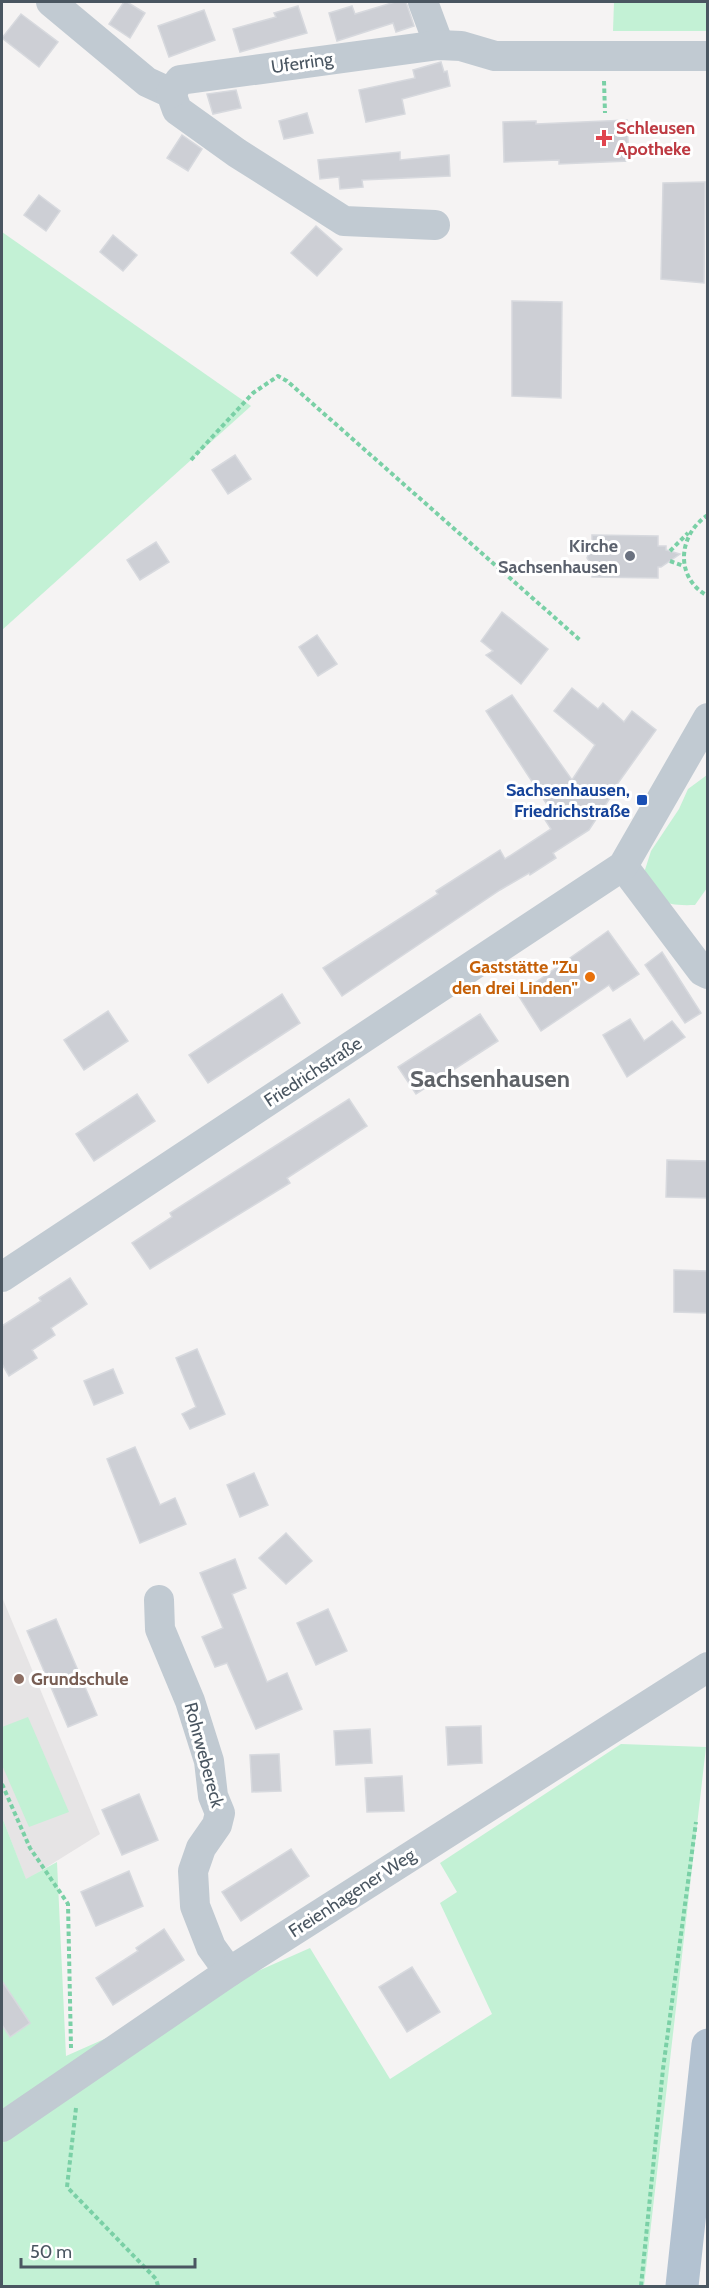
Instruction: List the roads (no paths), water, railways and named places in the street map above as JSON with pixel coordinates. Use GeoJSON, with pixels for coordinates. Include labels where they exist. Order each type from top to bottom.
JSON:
{"type":"FeatureCollection","features":[{"type":"Feature","properties":{"kind":"main road"},"geometry":{"type":"LineString","coordinates":[[682,2286],[708,2045]]}},
{"type":"Feature","properties":{"kind":"street"},"geometry":{"type":"LineString","coordinates":[[51,2],[147,82],[171,93],[177,110],[237,153],[344,221],[435,225]]}},
{"type":"Feature","properties":{"kind":"street"},"geometry":{"type":"LineString","coordinates":[[423,2],[439,45]]}},
{"type":"Feature","properties":{"kind":"street","name":"Uferring"},"geometry":{"type":"LineString","coordinates":[[171,93],[180,80],[439,45],[461,46],[495,56],[708,56]]}},
{"type":"Feature","properties":{"kind":"street","name":"Friedrichstraße"},"geometry":{"type":"LineString","coordinates":[[2,1276],[623,866],[708,718]]}},
{"type":"Feature","properties":{"kind":"street"},"geometry":{"type":"LineString","coordinates":[[623,866],[708,975]]}},
{"type":"Feature","properties":{"kind":"street","name":"Rohrwebereck"},"geometry":{"type":"LineString","coordinates":[[159,1600],[160,1629],[190,1701],[209,1761],[213,1796],[220,1813],[218,1825],[201,1848],[193,1871],[195,1906],[211,1947],[229,1972]]}},
{"type":"Feature","properties":{"kind":"street","name":"Freienhagener Weg"},"geometry":{"type":"LineString","coordinates":[[2,2127],[229,1972],[708,1667]]}},
{"type":"Feature","properties":{"kind":"place","name":"Schleusen Apotheke"},"geometry":{"type":"Point","coordinates":[604,138]}},
{"type":"Feature","properties":{"kind":"place","name":"Kirche Sachsenhausen"},"geometry":{"type":"Point","coordinates":[630,556]}},
{"type":"Feature","properties":{"kind":"place","name":"Sachsenhausen, Friedrichstraße"},"geometry":{"type":"Point","coordinates":[642,800]}},
{"type":"Feature","properties":{"kind":"place","name":"Gaststätte \"Zu den drei Linden\""},"geometry":{"type":"Point","coordinates":[590,977]}},
{"type":"Feature","properties":{"kind":"place","name":"Grundschule"},"geometry":{"type":"Point","coordinates":[19,1679]}},
{"type":"Feature","properties":{"kind":"district","name":"Sachsenhausen"},"geometry":{"type":"Point","coordinates":[490,1079]}}]}
